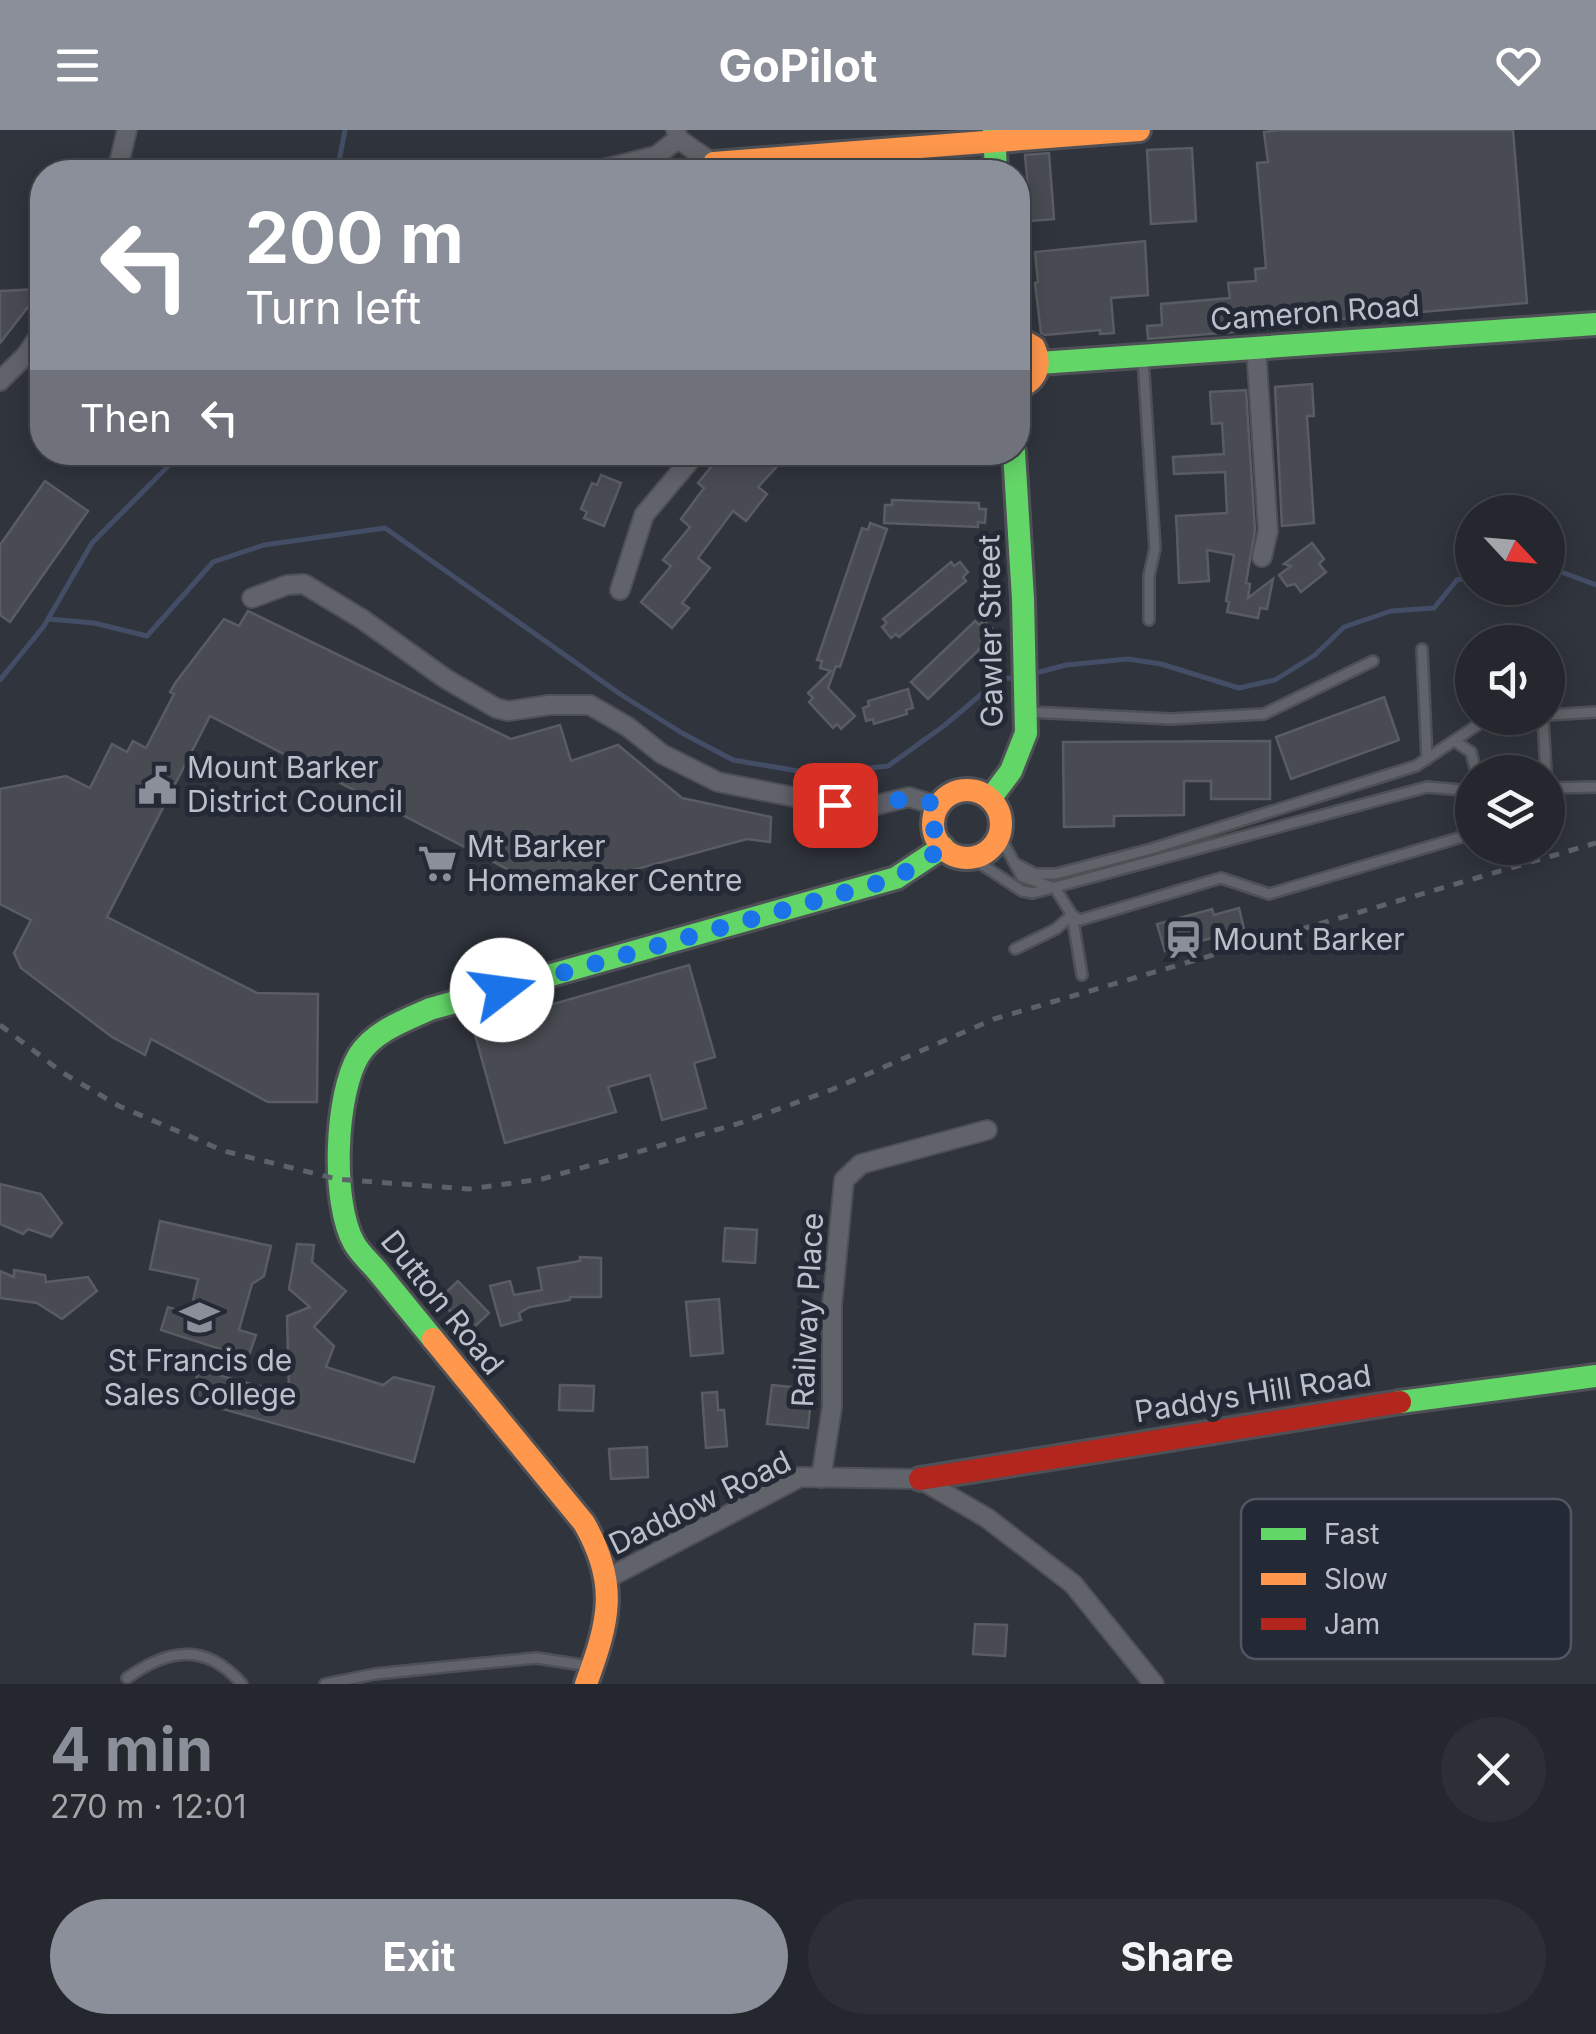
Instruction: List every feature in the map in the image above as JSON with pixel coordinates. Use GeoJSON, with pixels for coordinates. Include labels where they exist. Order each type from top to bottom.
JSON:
{"type":"FeatureCollection","features":[{"type":"Feature","properties":{"kind":"street"},"geometry":{"type":"LineString","coordinates":[[120,160],[127,130]]}},
{"type":"Feature","properties":{"kind":"street"},"geometry":{"type":"LineString","coordinates":[[788,160],[994,136],[1139,130]]}},
{"type":"Feature","properties":{"kind":"street"},"geometry":{"type":"LineString","coordinates":[[640,160],[656,156],[677,135],[710,160]]}},
{"type":"Feature","properties":{"kind":"street","name":"Cameron Road"},"geometry":{"type":"LineString","coordinates":[[1039,364],[1596,324]]}},
{"type":"Feature","properties":{"kind":"street"},"geometry":{"type":"LineString","coordinates":[[1030,345],[1039,364],[1030,381]]}},
{"type":"Feature","properties":{"kind":"street"},"geometry":{"type":"LineString","coordinates":[[1256,347],[1268,531],[1262,557]]}},
{"type":"Feature","properties":{"kind":"street"},"geometry":{"type":"LineString","coordinates":[[0,381],[30,349]]}},
{"type":"Feature","properties":{"kind":"street"},"geometry":{"type":"LineString","coordinates":[[620,590],[644,515],[687,465]]}},
{"type":"Feature","properties":{"kind":"street","name":"Gawler Street"},"geometry":{"type":"LineString","coordinates":[[990,799],[1020,755],[1026,733],[1015,465]]}},
{"type":"Feature","properties":{"kind":"street"},"geometry":{"type":"LineString","coordinates":[[252,598],[287,584],[304,584],[496,708],[508,711],[549,705],[590,706],[628,727],[662,754],[718,782],[835,805],[872,806],[909,797],[938,806]]}},
{"type":"Feature","properties":{"kind":"street"},"geometry":{"type":"LineString","coordinates":[[962,790],[982,793],[990,799],[1000,819],[999,835],[986,852],[956,856],[943,848],[934,831],[938,806],[944,798],[962,790]]}},
{"type":"Feature","properties":{"kind":"street","name":"Dutton Road"},"geometry":{"type":"LineString","coordinates":[[610,1578],[600,1548],[584,1522],[354,1243],[342,1210],[337,1179],[350,1080],[358,1056],[382,1032],[430,1010],[896,878],[943,848]]}},
{"type":"Feature","properties":{"kind":"street","name":"Railway Place"},"geometry":{"type":"LineString","coordinates":[[820,1478],[832,1408],[832,1304],[844,1180],[860,1164],[973,1134]]}},
{"type":"Feature","properties":{"kind":"street","name":"Paddys Hill Road"},"geometry":{"type":"LineString","coordinates":[[920,1479],[1316,1413],[1596,1376]]}},
{"type":"Feature","properties":{"kind":"street","name":"Daddow Road"},"geometry":{"type":"LineString","coordinates":[[610,1578],[800,1478],[920,1479],[987,1518],[1073,1584],[1154,1684]]}},
{"type":"Feature","properties":{"kind":"street"},"geometry":{"type":"LineString","coordinates":[[590,1676],[609,1616],[610,1578]]}},
{"type":"Feature","properties":{"kind":"lane"},"geometry":{"type":"LineString","coordinates":[[1143,356],[1154,548],[1149,576],[1150,620]]}},
{"type":"Feature","properties":{"kind":"lane"},"geometry":{"type":"LineString","coordinates":[[1422,649],[1427,759]]}},
{"type":"Feature","properties":{"kind":"lane"},"geometry":{"type":"LineString","coordinates":[[1027,702],[1171,718],[1264,714],[1372,661]]}},
{"type":"Feature","properties":{"kind":"lane"},"geometry":{"type":"LineString","coordinates":[[1565,714],[1596,712]]}},
{"type":"Feature","properties":{"kind":"lane"},"geometry":{"type":"LineString","coordinates":[[1014,862],[1035,874],[1092,868],[1416,766],[1465,735]]}},
{"type":"Feature","properties":{"kind":"lane"},"geometry":{"type":"LineString","coordinates":[[1456,742],[1472,755]]}},
{"type":"Feature","properties":{"kind":"lane"},"geometry":{"type":"LineString","coordinates":[[970,857],[1026,892],[1055,888],[1427,786],[1455,789]]}},
{"type":"Feature","properties":{"kind":"lane"},"geometry":{"type":"LineString","coordinates":[[1565,788],[1596,787]]}},
{"type":"Feature","properties":{"kind":"lane"},"geometry":{"type":"LineString","coordinates":[[999,835],[1025,879],[1055,888],[1072,915],[1082,975]]}},
{"type":"Feature","properties":{"kind":"lane"},"geometry":{"type":"LineString","coordinates":[[1072,915],[1080,920],[1222,878],[1269,894],[1455,839]]}},
{"type":"Feature","properties":{"kind":"lane"},"geometry":{"type":"LineString","coordinates":[[1015,949],[1056,929],[1072,915]]}},
{"type":"Feature","properties":{"kind":"lane"},"geometry":{"type":"LineString","coordinates":[[127,1678],[165,1655],[184,1654],[216,1662],[242,1684]]}},
{"type":"Feature","properties":{"kind":"lane"},"geometry":{"type":"LineString","coordinates":[[325,1684],[375,1674],[536,1658],[573,1662],[590,1676]]}},
{"type":"Feature","properties":{"kind":"building"},"geometry":{"type":"Polygon","coordinates":[[[1513,130],[1527,303],[1148,339],[1147,326],[1162,325],[1161,304],[1230,298],[1228,283],[1256,281],[1255,269],[1266,268],[1257,163],[1268,162],[1264,132],[1513,130]]]}},
{"type":"Feature","properties":{"kind":"building"},"geometry":{"type":"Polygon","coordinates":[[[1192,148],[1196,221],[1151,224],[1147,150],[1192,148]]]}},
{"type":"Feature","properties":{"kind":"building"},"geometry":{"type":"Polygon","coordinates":[[[1049,153],[1054,219],[1031,221],[1030,160],[1025,160],[1025,155],[1049,153]]]}},
{"type":"Feature","properties":{"kind":"building"},"geometry":{"type":"Polygon","coordinates":[[[1145,241],[1148,295],[1111,298],[1114,333],[1041,333],[1035,252],[1145,241]]]}},
{"type":"Feature","properties":{"kind":"building"},"geometry":{"type":"Polygon","coordinates":[[[30,290],[30,304],[0,343],[0,291],[30,290]]]}},
{"type":"Feature","properties":{"kind":"building"},"geometry":{"type":"Polygon","coordinates":[[[1312,384],[1314,416],[1307,416],[1314,523],[1282,526],[1275,387],[1312,384]]]}},
{"type":"Feature","properties":{"kind":"building"},"geometry":{"type":"Polygon","coordinates":[[[1246,390],[1255,530],[1246,583],[1250,584],[1248,598],[1273,579],[1267,609],[1260,608],[1258,618],[1227,612],[1234,555],[1207,550],[1209,581],[1179,583],[1176,516],[1227,513],[1225,472],[1174,474],[1173,457],[1224,454],[1222,423],[1212,424],[1210,392],[1246,390]]]}},
{"type":"Feature","properties":{"kind":"building"},"geometry":{"type":"Polygon","coordinates":[[[713,465],[778,465],[758,487],[767,494],[746,521],[733,511],[698,558],[710,568],[682,603],[689,608],[672,628],[641,602],[671,566],[663,560],[690,527],[681,519],[704,488],[698,483],[713,465]]]}},
{"type":"Feature","properties":{"kind":"building"},"geometry":{"type":"Polygon","coordinates":[[[601,475],[621,483],[604,526],[584,518],[587,512],[581,509],[592,483],[597,485],[601,475]]]}},
{"type":"Feature","properties":{"kind":"building"},"geometry":{"type":"Polygon","coordinates":[[[45,481],[88,511],[10,622],[0,615],[0,545],[45,481]]]}},
{"type":"Feature","properties":{"kind":"building"},"geometry":{"type":"Polygon","coordinates":[[[892,500],[979,503],[979,509],[986,509],[985,523],[978,522],[978,527],[884,523],[885,505],[892,505],[892,500]]]}},
{"type":"Feature","properties":{"kind":"building"},"geometry":{"type":"Polygon","coordinates":[[[870,523],[887,529],[840,667],[836,666],[828,688],[855,716],[841,729],[837,724],[833,728],[809,702],[813,698],[808,693],[831,671],[820,668],[822,661],[817,660],[862,528],[868,530],[870,523]]]}},
{"type":"Feature","properties":{"kind":"building"},"geometry":{"type":"Polygon","coordinates":[[[1312,543],[1324,559],[1319,564],[1326,572],[1301,592],[1295,584],[1287,586],[1279,575],[1291,566],[1284,564],[1312,543]]]}},
{"type":"Feature","properties":{"kind":"building"},"geometry":{"type":"Polygon","coordinates":[[[951,562],[954,566],[960,562],[968,572],[963,577],[966,581],[899,637],[896,634],[891,638],[882,627],[887,623],[883,619],[951,562]]]}},
{"type":"Feature","properties":{"kind":"building"},"geometry":{"type":"Polygon","coordinates":[[[248,611],[511,739],[560,725],[571,761],[618,745],[682,798],[771,817],[770,842],[747,839],[552,892],[210,716],[107,917],[257,993],[318,994],[317,1102],[268,1102],[151,1039],[145,1055],[112,1037],[21,968],[14,953],[31,920],[0,904],[0,789],[66,776],[90,788],[112,744],[127,752],[133,741],[146,748],[174,694],[170,692],[176,682],[224,619],[239,626],[248,611]]]}},
{"type":"Feature","properties":{"kind":"building"},"geometry":{"type":"Polygon","coordinates":[[[984,620],[993,630],[988,635],[991,638],[928,699],[911,682],[975,621],[979,625],[984,620]]]}},
{"type":"Feature","properties":{"kind":"building"},"geometry":{"type":"Polygon","coordinates":[[[908,689],[913,708],[906,710],[907,714],[874,724],[873,719],[866,721],[863,708],[869,706],[868,701],[908,689]]]}},
{"type":"Feature","properties":{"kind":"building"},"geometry":{"type":"Polygon","coordinates":[[[1384,697],[1399,740],[1291,779],[1276,737],[1384,697]]]}},
{"type":"Feature","properties":{"kind":"building"},"geometry":{"type":"Polygon","coordinates":[[[1270,741],[1270,799],[1211,799],[1211,781],[1184,781],[1184,815],[1114,816],[1114,826],[1064,827],[1063,742],[1270,741]]]}},
{"type":"Feature","properties":{"kind":"building","name":"Mount Barker"},"geometry":{"type":"Polygon","coordinates":[[[1239,908],[1244,929],[1165,951],[1157,924],[1212,909],[1214,915],[1239,908]]]}},
{"type":"Feature","properties":{"kind":"building"},"geometry":{"type":"Polygon","coordinates":[[[689,965],[715,1057],[694,1063],[706,1108],[662,1120],[650,1075],[608,1087],[616,1112],[505,1143],[473,1027],[689,965]]]}},
{"type":"Feature","properties":{"kind":"building"},"geometry":{"type":"Polygon","coordinates":[[[0,1184],[41,1194],[62,1223],[51,1237],[28,1229],[23,1234],[0,1224],[0,1184]]]}},
{"type":"Feature","properties":{"kind":"building"},"geometry":{"type":"Polygon","coordinates":[[[160,1221],[271,1246],[264,1276],[252,1284],[239,1330],[256,1335],[248,1358],[161,1330],[168,1307],[190,1314],[198,1279],[150,1269],[160,1221]]]}},
{"type":"Feature","properties":{"kind":"building"},"geometry":{"type":"Polygon","coordinates":[[[725,1228],[757,1230],[755,1263],[723,1261],[725,1228]]]}},
{"type":"Feature","properties":{"kind":"building"},"geometry":{"type":"Polygon","coordinates":[[[297,1244],[314,1245],[312,1262],[346,1291],[314,1327],[334,1346],[326,1367],[383,1385],[394,1377],[434,1387],[414,1462],[190,1400],[199,1370],[289,1394],[287,1316],[310,1307],[289,1289],[297,1244]]]}},
{"type":"Feature","properties":{"kind":"building"},"geometry":{"type":"Polygon","coordinates":[[[580,1257],[601,1258],[601,1297],[570,1297],[530,1307],[519,1313],[521,1320],[501,1326],[490,1286],[510,1281],[514,1295],[542,1290],[538,1268],[580,1261],[580,1257]]]}},
{"type":"Feature","properties":{"kind":"building"},"geometry":{"type":"Polygon","coordinates":[[[14,1270],[45,1275],[46,1282],[88,1277],[97,1291],[62,1319],[37,1303],[0,1298],[0,1271],[14,1277],[14,1270]]]}},
{"type":"Feature","properties":{"kind":"building"},"geometry":{"type":"Polygon","coordinates":[[[458,1281],[489,1313],[469,1332],[439,1299],[458,1281]]]}},
{"type":"Feature","properties":{"kind":"building"},"geometry":{"type":"Polygon","coordinates":[[[719,1299],[723,1353],[691,1356],[686,1302],[719,1299]]]}},
{"type":"Feature","properties":{"kind":"building"},"geometry":{"type":"Polygon","coordinates":[[[560,1385],[594,1386],[593,1411],[559,1410],[560,1385]]]}},
{"type":"Feature","properties":{"kind":"building"},"geometry":{"type":"Polygon","coordinates":[[[772,1385],[812,1389],[808,1428],[767,1424],[772,1385]]]}},
{"type":"Feature","properties":{"kind":"building"},"geometry":{"type":"Polygon","coordinates":[[[717,1392],[718,1410],[724,1410],[727,1446],[706,1448],[702,1393],[717,1392]]]}},
{"type":"Feature","properties":{"kind":"building"},"geometry":{"type":"Polygon","coordinates":[[[647,1447],[648,1477],[611,1479],[609,1449],[647,1447]]]}},
{"type":"Feature","properties":{"kind":"building"},"geometry":{"type":"Polygon","coordinates":[[[975,1624],[1007,1625],[1005,1656],[973,1654],[975,1624]]]}},
{"type":"Feature","properties":{"kind":"waterway"},"geometry":{"type":"LineString","coordinates":[[339,160],[345,130]]}},
{"type":"Feature","properties":{"kind":"waterway"},"geometry":{"type":"LineString","coordinates":[[0,680],[44,626],[92,543],[169,465]]}},
{"type":"Feature","properties":{"kind":"waterway"},"geometry":{"type":"LineString","coordinates":[[48,619],[94,623],[147,636],[213,562],[264,545],[385,528],[623,696],[733,760],[816,774],[888,766],[998,680],[1016,677]]}},
{"type":"Feature","properties":{"kind":"waterway"},"geometry":{"type":"LineString","coordinates":[[1565,573],[1596,585]]}},
{"type":"Feature","properties":{"kind":"waterway"},"geometry":{"type":"LineString","coordinates":[[1032,674],[1066,665],[1128,659],[1161,664],[1239,688],[1275,680],[1315,655],[1344,627],[1391,611],[1434,608],[1455,582]]}},
{"type":"Feature","properties":{"kind":"railway"},"geometry":{"type":"LineString","coordinates":[[0,1025],[63,1073],[119,1106],[224,1151],[337,1179],[469,1189],[542,1179],[737,1124],[831,1090],[994,1019],[1596,843]]}},
{"type":"Feature","properties":{"kind":"traffic: fast"},"geometry":{"type":"LineString","coordinates":[[994,130],[995,160]]}},
{"type":"Feature","properties":{"kind":"traffic: fast"},"geometry":{"type":"LineString","coordinates":[[1039,363],[1596,324]]}},
{"type":"Feature","properties":{"kind":"traffic: fast"},"geometry":{"type":"LineString","coordinates":[[990,799],[1011,771],[1026,733],[1015,465]]}},
{"type":"Feature","properties":{"kind":"traffic: fast"},"geometry":{"type":"LineString","coordinates":[[433,1339],[359,1251],[342,1202],[339,1148],[345,1095],[359,1055],[373,1039],[430,1009],[896,878],[943,847]]}},
{"type":"Feature","properties":{"kind":"traffic: fast"},"geometry":{"type":"LineString","coordinates":[[1400,1402],[1596,1376]]}},
{"type":"Feature","properties":{"kind":"traffic: slow"},"geometry":{"type":"LineString","coordinates":[[753,160],[1139,130]]}},
{"type":"Feature","properties":{"kind":"traffic: slow"},"geometry":{"type":"LineString","coordinates":[[1030,345],[1038,360],[1030,380]]}},
{"type":"Feature","properties":{"kind":"traffic: slow"},"geometry":{"type":"LineString","coordinates":[[967,790],[991,800],[1001,824],[991,848],[967,858],[943,848],[933,824],[943,800],[967,790]]}},
{"type":"Feature","properties":{"kind":"traffic: slow"},"geometry":{"type":"LineString","coordinates":[[433,1339],[584,1523],[595,1545],[607,1603],[586,1684]]}},
{"type":"Feature","properties":{"kind":"traffic: jam"},"geometry":{"type":"LineString","coordinates":[[920,1479],[1400,1402]]}},
{"type":"Feature","properties":{"kind":"place","name":"Mount Barker District Council"},"geometry":{"type":"Point","coordinates":[157,785]}},
{"type":"Feature","properties":{"kind":"place","name":"Mt Barker Homemaker Centre"},"geometry":{"type":"Point","coordinates":[437,864]}},
{"type":"Feature","properties":{"kind":"place","name":"Mount Barker"},"geometry":{"type":"Point","coordinates":[1183,940]}},
{"type":"Feature","properties":{"kind":"place","name":"St Francis de Sales College"},"geometry":{"type":"Point","coordinates":[200,1317]}},
{"type":"Feature","properties":{"kind":"route"},"geometry":{"type":"LineString","coordinates":[[502,990],[896,878],[943,848],[934,831],[938,806],[924,800],[909,797],[872,806],[835,805]]}}]}
